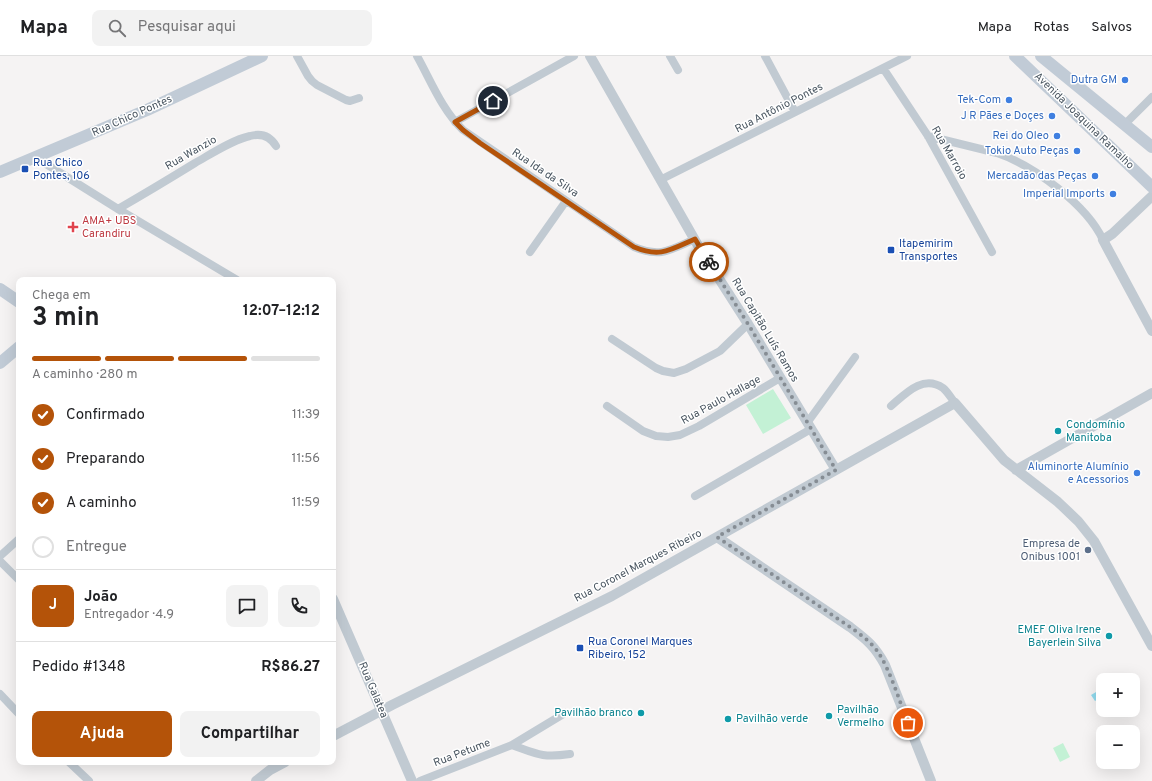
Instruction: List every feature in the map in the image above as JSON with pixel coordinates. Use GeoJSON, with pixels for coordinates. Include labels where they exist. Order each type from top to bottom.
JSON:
{"type":"FeatureCollection","features":[{"type":"Feature","properties":{"kind":"main road","name":"Rua Chico Pontes"},"geometry":{"type":"LineString","coordinates":[[0,172],[147,110],[262,56]]}},
{"type":"Feature","properties":{"kind":"main road","name":"Avenida Joaquina Ramalho"},"geometry":{"type":"LineString","coordinates":[[1015,56],[1152,186]]}},
{"type":"Feature","properties":{"kind":"main road","name":"Avenida Joaquina Ramalho"},"geometry":{"type":"LineString","coordinates":[[1041,56],[1152,147]]}},
{"type":"Feature","properties":{"kind":"main road"},"geometry":{"type":"LineString","coordinates":[[0,289],[16,300]]}},
{"type":"Feature","properties":{"kind":"main road"},"geometry":{"type":"LineString","coordinates":[[0,363],[16,350]]}},
{"type":"Feature","properties":{"kind":"street"},"geometry":{"type":"LineString","coordinates":[[297,56],[308,76],[317,85],[346,100],[350,101],[359,98]]}},
{"type":"Feature","properties":{"kind":"street","name":"Rua Ida da Silva"},"geometry":{"type":"LineString","coordinates":[[418,56],[446,110],[455,122],[475,138],[634,247],[645,252],[665,252],[695,239]]}},
{"type":"Feature","properties":{"kind":"street"},"geometry":{"type":"LineString","coordinates":[[455,122],[574,56]]}},
{"type":"Feature","properties":{"kind":"street","name":"Rua Capitão Luís Ramos"},"geometry":{"type":"LineString","coordinates":[[590,56],[695,239],[836,470]]}},
{"type":"Feature","properties":{"kind":"street"},"geometry":{"type":"LineString","coordinates":[[670,56],[678,70]]}},
{"type":"Feature","properties":{"kind":"street"},"geometry":{"type":"LineString","coordinates":[[764,56],[795,112]]}},
{"type":"Feature","properties":{"kind":"street","name":"Rua Antônio Pontes"},"geometry":{"type":"LineString","coordinates":[[660,180],[907,56]]}},
{"type":"Feature","properties":{"kind":"street","name":"Rua Marroio"},"geometry":{"type":"LineString","coordinates":[[883,68],[928,136],[992,252]]}},
{"type":"Feature","properties":{"kind":"street"},"geometry":{"type":"LineString","coordinates":[[1125,124],[1152,97]]}},
{"type":"Feature","properties":{"kind":"street","name":"Rua Wanzio"},"geometry":{"type":"LineString","coordinates":[[118,210],[209,155],[241,138],[262,135],[272,140],[276,146]]}},
{"type":"Feature","properties":{"kind":"street"},"geometry":{"type":"LineString","coordinates":[[928,136],[1008,157],[1027,167],[1052,184],[1080,206],[1096,226],[1152,331]]}},
{"type":"Feature","properties":{"kind":"street"},"geometry":{"type":"LineString","coordinates":[[35,157],[118,210],[232,277]]}},
{"type":"Feature","properties":{"kind":"street"},"geometry":{"type":"LineString","coordinates":[[1104,240],[1152,196]]}},
{"type":"Feature","properties":{"kind":"street"},"geometry":{"type":"LineString","coordinates":[[530,252],[566,201]]}},
{"type":"Feature","properties":{"kind":"street"},"geometry":{"type":"LineString","coordinates":[[612,339],[656,368],[674,373],[686,370],[720,351],[748,324]]}},
{"type":"Feature","properties":{"kind":"street"},"geometry":{"type":"LineString","coordinates":[[695,496],[809,426],[855,357]]}},
{"type":"Feature","properties":{"kind":"street","name":"Rua Paulo Hallage"},"geometry":{"type":"LineString","coordinates":[[607,406],[643,431],[656,436],[668,437],[680,435],[699,426],[780,378]]}},
{"type":"Feature","properties":{"kind":"street"},"geometry":{"type":"LineString","coordinates":[[892,406],[912,388],[924,384],[934,384],[944,388],[994,450],[1016,470],[1058,502],[1078,520],[1094,541],[1152,646]]}},
{"type":"Feature","properties":{"kind":"street"},"geometry":{"type":"LineString","coordinates":[[1016,470],[1152,393]]}},
{"type":"Feature","properties":{"kind":"street"},"geometry":{"type":"LineString","coordinates":[[717,537],[955,402]]}},
{"type":"Feature","properties":{"kind":"street","name":"Rua Coronel Marques Ribeiro"},"geometry":{"type":"LineString","coordinates":[[336,734],[612,596],[717,537],[850,627],[866,639],[877,651],[885,665],[931,781]]}},
{"type":"Feature","properties":{"kind":"street"},"geometry":{"type":"LineString","coordinates":[[0,556],[16,543]]}},
{"type":"Feature","properties":{"kind":"street"},"geometry":{"type":"LineString","coordinates":[[0,561],[16,577]]}},
{"type":"Feature","properties":{"kind":"street","name":"Rua Galatea"},"geometry":{"type":"LineString","coordinates":[[336,606],[412,781]]}},
{"type":"Feature","properties":{"kind":"street"},"geometry":{"type":"LineString","coordinates":[[0,694],[16,711]]}},
{"type":"Feature","properties":{"kind":"street","name":"Rua Petume"},"geometry":{"type":"LineString","coordinates":[[420,781],[512,745],[565,713]]}},
{"type":"Feature","properties":{"kind":"street"},"geometry":{"type":"LineString","coordinates":[[512,745],[536,755],[553,757],[570,754]]}},
{"type":"Feature","properties":{"kind":"street"},"geometry":{"type":"LineString","coordinates":[[72,765],[89,781]]}},
{"type":"Feature","properties":{"kind":"street"},"geometry":{"type":"LineString","coordinates":[[256,781],[279,765]]}},
{"type":"Feature","properties":{"kind":"green space"},"geometry":{"type":"Polygon","coordinates":[[[773,389],[791,418],[763,434],[746,405],[773,389]]]}},
{"type":"Feature","properties":{"kind":"green space"},"geometry":{"type":"Polygon","coordinates":[[[1063,743],[1070,757],[1060,762],[1053,748],[1063,743]]]}},
{"type":"Feature","properties":{"kind":"water"},"geometry":{"type":"Polygon","coordinates":[[[1096,692],[1096,700],[1095,701],[1091,695],[1096,692]]]}},
{"type":"Feature","properties":{"kind":"way so far"},"geometry":{"type":"LineString","coordinates":[[709,262],[836,470],[717,537],[749,557],[866,639],[877,651],[885,665],[908,723]]}},
{"type":"Feature","properties":{"kind":"place","name":"Dutra GM"},"geometry":{"type":"Point","coordinates":[1125,80]}},
{"type":"Feature","properties":{"kind":"place","name":"Tek-Com"},"geometry":{"type":"Point","coordinates":[1009,100]}},
{"type":"Feature","properties":{"kind":"place","name":"J R Pães e Doçes"},"geometry":{"type":"Point","coordinates":[1052,116]}},
{"type":"Feature","properties":{"kind":"place","name":"Rei do Oleo"},"geometry":{"type":"Point","coordinates":[1057,136]}},
{"type":"Feature","properties":{"kind":"place","name":"Tokio Auto Peças"},"geometry":{"type":"Point","coordinates":[1077,151]}},
{"type":"Feature","properties":{"kind":"place","name":"Rua Chico Pontes, 106"},"geometry":{"type":"Point","coordinates":[25,169]}},
{"type":"Feature","properties":{"kind":"place","name":"Mercadão das Peças"},"geometry":{"type":"Point","coordinates":[1095,176]}},
{"type":"Feature","properties":{"kind":"place","name":"Imperial Imports"},"geometry":{"type":"Point","coordinates":[1113,194]}},
{"type":"Feature","properties":{"kind":"place","name":"AMA+ UBS Carandiru"},"geometry":{"type":"Point","coordinates":[73,227]}},
{"type":"Feature","properties":{"kind":"place","name":"Itapemirim Transportes"},"geometry":{"type":"Point","coordinates":[891,250]}},
{"type":"Feature","properties":{"kind":"place","name":"Condomínio Manitoba"},"geometry":{"type":"Point","coordinates":[1058,431]}},
{"type":"Feature","properties":{"kind":"place","name":"Aluminorte Alumínio e Acessorios"},"geometry":{"type":"Point","coordinates":[1137,473]}},
{"type":"Feature","properties":{"kind":"place","name":"Empresa de Onibus 1001"},"geometry":{"type":"Point","coordinates":[1088,550]}},
{"type":"Feature","properties":{"kind":"place","name":"EMEF Oliva Irene Bayerlein Silva"},"geometry":{"type":"Point","coordinates":[1109,636]}},
{"type":"Feature","properties":{"kind":"place","name":"Rua Coronel Marques Ribeiro, 152"},"geometry":{"type":"Point","coordinates":[580,648]}},
{"type":"Feature","properties":{"kind":"place","name":"Pavilhão branco"},"geometry":{"type":"Point","coordinates":[641,713]}},
{"type":"Feature","properties":{"kind":"place","name":"Pavilhão Vermelho"},"geometry":{"type":"Point","coordinates":[829,716]}},
{"type":"Feature","properties":{"kind":"place","name":"Pavilhão verde"},"geometry":{"type":"Point","coordinates":[728,719]}},
{"type":"Feature","properties":{"kind":"route"},"geometry":{"type":"LineString","coordinates":[[493,101],[455,122],[480,143],[634,247],[645,252],[665,252],[695,239],[709,262]]}}]}
